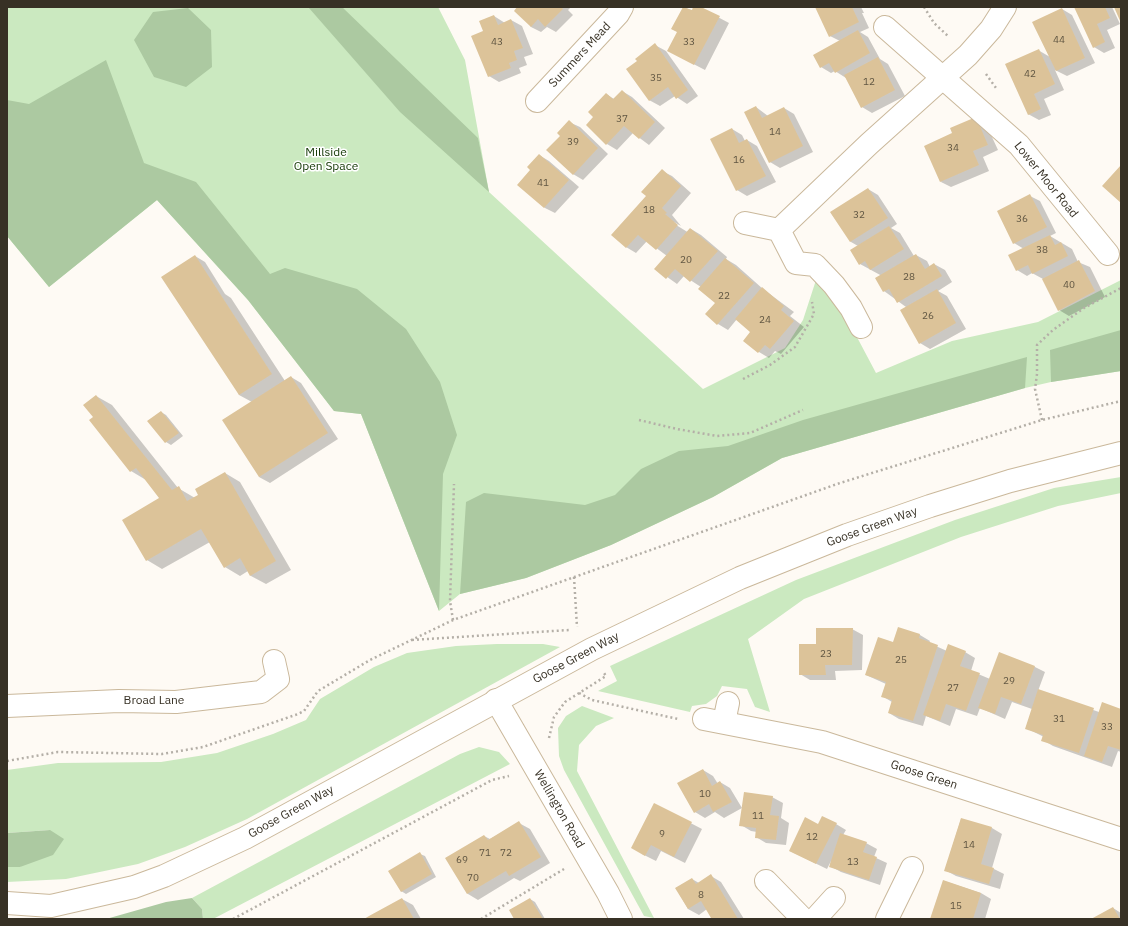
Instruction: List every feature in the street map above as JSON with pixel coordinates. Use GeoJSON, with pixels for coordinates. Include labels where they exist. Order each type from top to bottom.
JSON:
{"type":"FeatureCollection","features":[{"type":"Feature","properties":{"kind":"street","name":"Summers Mead"},"geometry":{"type":"LineString","coordinates":[[537,101],[618,14],[622,7]]}},
{"type":"Feature","properties":{"kind":"street"},"geometry":{"type":"LineString","coordinates":[[779,230],[869,144],[968,55],[992,29],[1005,7]]}},
{"type":"Feature","properties":{"kind":"street","name":"Lower Moor Road"},"geometry":{"type":"LineString","coordinates":[[885,27],[1019,145],[1108,254]]}},
{"type":"Feature","properties":{"kind":"street"},"geometry":{"type":"LineString","coordinates":[[745,223],[779,230]]}},
{"type":"Feature","properties":{"kind":"street"},"geometry":{"type":"LineString","coordinates":[[779,230],[796,263],[815,265],[834,285],[851,308],[861,327]]}},
{"type":"Feature","properties":{"kind":"street","name":"Goose Green Way"},"geometry":{"type":"LineString","coordinates":[[25,919],[51,906],[134,887],[202,859],[245,838],[592,649],[740,578],[847,535],[930,506],[1010,481],[1121,453]]}},
{"type":"Feature","properties":{"kind":"street","name":"Broad Lane"},"geometry":{"type":"LineString","coordinates":[[7,706],[119,701],[176,702],[261,692],[278,679],[274,661]]}},
{"type":"Feature","properties":{"kind":"street","name":"Wellington Road"},"geometry":{"type":"LineString","coordinates":[[496,700],[586,855],[621,919]]}},
{"type":"Feature","properties":{"kind":"street","name":"Goose Green"},"geometry":{"type":"LineString","coordinates":[[719,715],[822,742],[1121,839]]}},
{"type":"Feature","properties":{"kind":"street"},"geometry":{"type":"LineString","coordinates":[[888,919],[912,868]]}},
{"type":"Feature","properties":{"kind":"street"},"geometry":{"type":"LineString","coordinates":[[766,881],[803,919]]}},
{"type":"Feature","properties":{"kind":"street"},"geometry":{"type":"LineString","coordinates":[[814,919],[834,898]]}},
{"type":"Feature","properties":{"kind":"street","name":"Goose Green Way"},"geometry":{"type":"LineString","coordinates":[[7,903],[51,906]]}},
{"type":"Feature","properties":{"kind":"path"},"geometry":{"type":"LineString","coordinates":[[924,7],[934,23],[968,55]]}},
{"type":"Feature","properties":{"kind":"path"},"geometry":{"type":"LineString","coordinates":[[1042,420],[1035,389],[1037,374],[1036,345],[1053,330],[1084,308],[1121,288]]}},
{"type":"Feature","properties":{"kind":"path"},"geometry":{"type":"LineString","coordinates":[[743,379],[770,365],[795,347],[814,314],[811,299]]}},
{"type":"Feature","properties":{"kind":"path"},"geometry":{"type":"LineString","coordinates":[[574,577],[577,630],[411,640],[454,620],[574,577],[789,500],[1042,420],[1121,401]]}},
{"type":"Feature","properties":{"kind":"path"},"geometry":{"type":"LineString","coordinates":[[639,420],[677,430],[717,436],[750,433],[803,410]]}},
{"type":"Feature","properties":{"kind":"path"},"geometry":{"type":"LineString","coordinates":[[454,484],[450,602],[454,620]]}},
{"type":"Feature","properties":{"kind":"path"},"geometry":{"type":"LineString","coordinates":[[233,919],[492,780],[536,770],[550,756],[549,734],[554,717],[566,702],[606,676],[592,649]]}},
{"type":"Feature","properties":{"kind":"path"},"geometry":{"type":"LineString","coordinates":[[579,693],[592,700],[686,721],[719,715]]}},
{"type":"Feature","properties":{"kind":"path"},"geometry":{"type":"LineString","coordinates":[[481,919],[586,855]]}},
{"type":"Feature","properties":{"kind":"green space","name":"Millside Open Space"},"geometry":{"type":"Polygon","coordinates":[[[7,7],[438,7],[465,60],[489,192],[703,389],[785,348],[803,320],[817,277],[841,307],[876,373],[952,341],[1038,322],[1121,280],[1121,371],[1051,382],[1025,388],[782,458],[713,497],[611,545],[526,578],[460,594],[439,611],[361,414],[334,411],[248,300],[157,200],[49,287],[7,236],[7,7]]]}},
{"type":"Feature","properties":{"kind":"green space"},"geometry":{"type":"Polygon","coordinates":[[[342,7],[478,138],[489,192],[400,112],[309,8],[342,7]]]}},
{"type":"Feature","properties":{"kind":"green space"},"geometry":{"type":"Polygon","coordinates":[[[188,8],[211,30],[212,67],[186,87],[154,77],[134,40],[153,12],[188,8]]]}},
{"type":"Feature","properties":{"kind":"green space"},"geometry":{"type":"Polygon","coordinates":[[[106,60],[144,163],[196,182],[270,274],[285,268],[357,289],[406,329],[440,382],[457,435],[443,474],[439,611],[361,414],[334,411],[248,300],[157,200],[49,287],[7,236],[7,100],[29,104],[106,60]]]}},
{"type":"Feature","properties":{"kind":"green space"},"geometry":{"type":"Polygon","coordinates":[[[1121,330],[1121,371],[1051,382],[1050,350],[1121,330]]]}},
{"type":"Feature","properties":{"kind":"green space"},"geometry":{"type":"Polygon","coordinates":[[[1027,357],[1025,388],[782,458],[713,497],[611,545],[526,578],[460,594],[466,502],[484,493],[585,505],[615,495],[641,469],[679,451],[728,446],[803,420],[1027,357]]]}},
{"type":"Feature","properties":{"kind":"green space"},"geometry":{"type":"Polygon","coordinates":[[[1121,477],[1121,493],[1058,506],[961,537],[804,599],[748,639],[770,712],[755,707],[747,689],[722,686],[717,696],[706,704],[692,706],[690,712],[598,691],[617,681],[610,666],[796,580],[955,520],[1054,488],[1121,477]]]}},
{"type":"Feature","properties":{"kind":"green space"},"geometry":{"type":"Polygon","coordinates":[[[543,644],[560,647],[247,819],[185,847],[138,864],[66,879],[7,882],[7,867],[20,867],[50,830],[7,833],[7,770],[58,763],[161,762],[217,753],[273,734],[306,720],[320,699],[374,667],[407,653],[456,646],[543,644]]]}},
{"type":"Feature","properties":{"kind":"green space"},"geometry":{"type":"Polygon","coordinates":[[[582,706],[614,718],[596,726],[579,745],[577,771],[654,918],[644,916],[564,770],[559,756],[558,728],[566,716],[582,706]]]}},
{"type":"Feature","properties":{"kind":"green space"},"geometry":{"type":"Polygon","coordinates":[[[479,747],[499,752],[510,764],[213,919],[203,919],[202,909],[192,898],[460,754],[479,747]]]}},
{"type":"Feature","properties":{"kind":"green space"},"geometry":{"type":"Polygon","coordinates":[[[50,830],[64,839],[53,855],[20,867],[7,867],[7,833],[50,830]]]}},
{"type":"Feature","properties":{"kind":"green space"},"geometry":{"type":"Polygon","coordinates":[[[192,898],[202,909],[203,919],[106,919],[166,902],[192,898]]]}},
{"type":"Feature","properties":{"kind":"building"},"geometry":{"type":"Polygon","coordinates":[[[517,7],[561,7],[563,9],[545,27],[538,19],[531,27],[514,11],[517,7]]]}},
{"type":"Feature","properties":{"kind":"building"},"geometry":{"type":"Polygon","coordinates":[[[683,7],[692,10],[693,7],[701,7],[720,16],[694,65],[667,51],[677,32],[671,29],[683,7]]]}},
{"type":"Feature","properties":{"kind":"building"},"geometry":{"type":"Polygon","coordinates":[[[815,7],[852,7],[859,22],[829,37],[815,7]]]}},
{"type":"Feature","properties":{"kind":"building"},"geometry":{"type":"Polygon","coordinates":[[[1074,7],[1105,7],[1110,18],[1097,24],[1105,42],[1093,48],[1074,7]]]}},
{"type":"Feature","properties":{"kind":"building"},"geometry":{"type":"Polygon","coordinates":[[[1114,7],[1121,7],[1121,23],[1114,7]]]}},
{"type":"Feature","properties":{"kind":"building"},"geometry":{"type":"Polygon","coordinates":[[[1062,8],[1085,58],[1056,71],[1032,22],[1062,8]]]}},
{"type":"Feature","properties":{"kind":"building"},"geometry":{"type":"Polygon","coordinates":[[[494,15],[498,25],[511,19],[523,48],[514,51],[517,60],[509,63],[511,68],[488,77],[471,36],[483,31],[479,21],[494,15]]]}},
{"type":"Feature","properties":{"kind":"building"},"geometry":{"type":"Polygon","coordinates":[[[858,30],[870,53],[835,73],[829,63],[820,68],[813,55],[858,30]]]}},
{"type":"Feature","properties":{"kind":"building"},"geometry":{"type":"Polygon","coordinates":[[[655,43],[688,90],[676,99],[668,87],[649,101],[626,69],[637,61],[635,59],[655,43]]]}},
{"type":"Feature","properties":{"kind":"building"},"geometry":{"type":"Polygon","coordinates":[[[1039,49],[1055,84],[1034,94],[1041,109],[1028,115],[1005,64],[1039,49]]]}},
{"type":"Feature","properties":{"kind":"building"},"geometry":{"type":"Polygon","coordinates":[[[878,57],[895,90],[861,108],[844,75],[878,57]]]}},
{"type":"Feature","properties":{"kind":"building"},"geometry":{"type":"Polygon","coordinates":[[[622,90],[655,122],[639,139],[624,126],[606,145],[586,125],[593,117],[588,112],[606,93],[613,99],[622,90]]]}},
{"type":"Feature","properties":{"kind":"building"},"geometry":{"type":"Polygon","coordinates":[[[756,106],[762,118],[784,107],[803,146],[769,163],[744,112],[756,106]]]}},
{"type":"Feature","properties":{"kind":"building"},"geometry":{"type":"Polygon","coordinates":[[[976,117],[988,145],[973,151],[979,165],[940,182],[924,146],[952,133],[950,128],[976,117]]]}},
{"type":"Feature","properties":{"kind":"building"},"geometry":{"type":"Polygon","coordinates":[[[569,120],[598,148],[573,175],[546,150],[560,136],[557,133],[569,120]]]}},
{"type":"Feature","properties":{"kind":"building"},"geometry":{"type":"Polygon","coordinates":[[[732,128],[739,143],[747,139],[766,176],[736,191],[710,139],[732,128]]]}},
{"type":"Feature","properties":{"kind":"building"},"geometry":{"type":"Polygon","coordinates":[[[539,154],[569,180],[544,208],[517,185],[530,170],[527,167],[539,154]]]}},
{"type":"Feature","properties":{"kind":"building"},"geometry":{"type":"Polygon","coordinates":[[[1121,165],[1121,203],[1102,186],[1121,165]]]}},
{"type":"Feature","properties":{"kind":"building"},"geometry":{"type":"Polygon","coordinates":[[[662,169],[681,186],[662,208],[667,213],[665,214],[678,225],[656,250],[638,235],[626,248],[611,235],[646,196],[641,192],[662,169]]]}},
{"type":"Feature","properties":{"kind":"building"},"geometry":{"type":"Polygon","coordinates":[[[868,188],[888,218],[850,242],[830,212],[868,188]]]}},
{"type":"Feature","properties":{"kind":"building"},"geometry":{"type":"Polygon","coordinates":[[[1030,194],[1047,227],[1013,244],[997,211],[1030,194]]]}},
{"type":"Feature","properties":{"kind":"building"},"geometry":{"type":"Polygon","coordinates":[[[889,226],[904,249],[870,270],[865,261],[859,265],[850,250],[889,226]]]}},
{"type":"Feature","properties":{"kind":"building"},"geometry":{"type":"Polygon","coordinates":[[[690,228],[718,251],[690,282],[675,269],[666,279],[654,269],[690,228]]]}},
{"type":"Feature","properties":{"kind":"building"},"geometry":{"type":"Polygon","coordinates":[[[1050,235],[1055,245],[1061,242],[1068,256],[1032,274],[1028,265],[1016,271],[1008,255],[1050,235]]]}},
{"type":"Feature","properties":{"kind":"building"},"geometry":{"type":"Polygon","coordinates":[[[916,254],[925,269],[934,263],[942,276],[897,303],[889,289],[883,292],[875,278],[916,254]]]}},
{"type":"Feature","properties":{"kind":"building"},"geometry":{"type":"Polygon","coordinates":[[[195,255],[272,374],[239,395],[161,277],[195,255]]]}},
{"type":"Feature","properties":{"kind":"building"},"geometry":{"type":"Polygon","coordinates":[[[725,258],[754,283],[717,325],[705,314],[715,303],[698,289],[725,258]]]}},
{"type":"Feature","properties":{"kind":"building"},"geometry":{"type":"Polygon","coordinates":[[[1079,260],[1095,291],[1058,311],[1042,279],[1079,260]]]}},
{"type":"Feature","properties":{"kind":"building"},"geometry":{"type":"Polygon","coordinates":[[[762,287],[784,306],[781,310],[794,321],[770,349],[765,345],[758,353],[743,341],[750,332],[735,319],[762,287]]]}},
{"type":"Feature","properties":{"kind":"building"},"geometry":{"type":"Polygon","coordinates":[[[937,289],[956,323],[919,344],[900,310],[937,289]]]}},
{"type":"Feature","properties":{"kind":"building"},"geometry":{"type":"Polygon","coordinates":[[[291,376],[328,433],[259,477],[222,420],[291,376]]]}},
{"type":"Feature","properties":{"kind":"building"},"geometry":{"type":"Polygon","coordinates":[[[96,395],[172,490],[179,486],[187,501],[198,495],[195,489],[225,472],[276,561],[250,576],[240,558],[224,568],[201,529],[146,561],[122,520],[159,498],[136,468],[130,472],[89,420],[93,417],[83,405],[96,395]]]}},
{"type":"Feature","properties":{"kind":"building"},"geometry":{"type":"Polygon","coordinates":[[[161,411],[179,433],[165,443],[147,421],[161,411]]]}},
{"type":"Feature","properties":{"kind":"building"},"geometry":{"type":"Polygon","coordinates":[[[898,627],[920,634],[919,638],[938,645],[913,721],[888,713],[892,700],[881,697],[886,682],[865,675],[878,637],[893,642],[898,627]]]}},
{"type":"Feature","properties":{"kind":"building"},"geometry":{"type":"Polygon","coordinates":[[[816,628],[853,628],[852,665],[825,665],[826,675],[799,675],[799,644],[816,644],[816,628]]]}},
{"type":"Feature","properties":{"kind":"building"},"geometry":{"type":"Polygon","coordinates":[[[948,644],[966,651],[960,666],[980,673],[966,711],[946,704],[940,721],[923,715],[948,644]]]}},
{"type":"Feature","properties":{"kind":"building"},"geometry":{"type":"Polygon","coordinates":[[[999,652],[1035,666],[1021,704],[1001,697],[995,714],[978,708],[999,652]]]}},
{"type":"Feature","properties":{"kind":"building"},"geometry":{"type":"Polygon","coordinates":[[[1038,689],[1094,708],[1079,753],[1041,741],[1043,735],[1025,729],[1038,689]]]}},
{"type":"Feature","properties":{"kind":"building"},"geometry":{"type":"Polygon","coordinates":[[[1102,702],[1121,709],[1121,750],[1108,746],[1102,762],[1084,756],[1102,702]]]}},
{"type":"Feature","properties":{"kind":"building"},"geometry":{"type":"Polygon","coordinates":[[[703,769],[712,786],[720,781],[732,802],[713,812],[709,804],[694,813],[677,783],[703,769]]]}},
{"type":"Feature","properties":{"kind":"building"},"geometry":{"type":"Polygon","coordinates":[[[744,792],[773,796],[770,815],[779,816],[776,840],[755,838],[756,828],[739,826],[744,792]]]}},
{"type":"Feature","properties":{"kind":"building"},"geometry":{"type":"Polygon","coordinates":[[[654,803],[692,822],[674,857],[651,845],[645,856],[631,848],[654,803]]]}},
{"type":"Feature","properties":{"kind":"building"},"geometry":{"type":"Polygon","coordinates":[[[822,816],[837,823],[816,864],[789,851],[805,817],[818,824],[822,816]]]}},
{"type":"Feature","properties":{"kind":"building"},"geometry":{"type":"Polygon","coordinates":[[[961,818],[992,827],[981,864],[994,868],[989,884],[944,871],[961,818]]]}},
{"type":"Feature","properties":{"kind":"building"},"geometry":{"type":"Polygon","coordinates":[[[519,821],[541,857],[509,876],[506,871],[467,894],[445,858],[484,835],[488,840],[519,821]]]}},
{"type":"Feature","properties":{"kind":"building"},"geometry":{"type":"Polygon","coordinates":[[[840,833],[867,842],[863,852],[877,857],[869,880],[829,867],[840,833]]]}},
{"type":"Feature","properties":{"kind":"building"},"geometry":{"type":"Polygon","coordinates":[[[420,852],[432,874],[401,892],[388,871],[420,852]]]}},
{"type":"Feature","properties":{"kind":"building"},"geometry":{"type":"Polygon","coordinates":[[[711,874],[738,919],[709,919],[711,918],[701,901],[688,909],[675,888],[692,878],[696,884],[711,874]]]}},
{"type":"Feature","properties":{"kind":"building"},"geometry":{"type":"Polygon","coordinates":[[[943,880],[981,893],[973,919],[930,919],[943,880]]]}},
{"type":"Feature","properties":{"kind":"building"},"geometry":{"type":"Polygon","coordinates":[[[402,898],[414,919],[364,919],[369,916],[402,898]]]}},
{"type":"Feature","properties":{"kind":"building"},"geometry":{"type":"Polygon","coordinates":[[[530,898],[543,919],[514,919],[509,910],[530,898]]]}},
{"type":"Feature","properties":{"kind":"building"},"geometry":{"type":"Polygon","coordinates":[[[1113,907],[1120,919],[1091,919],[1113,907]]]}}]}
